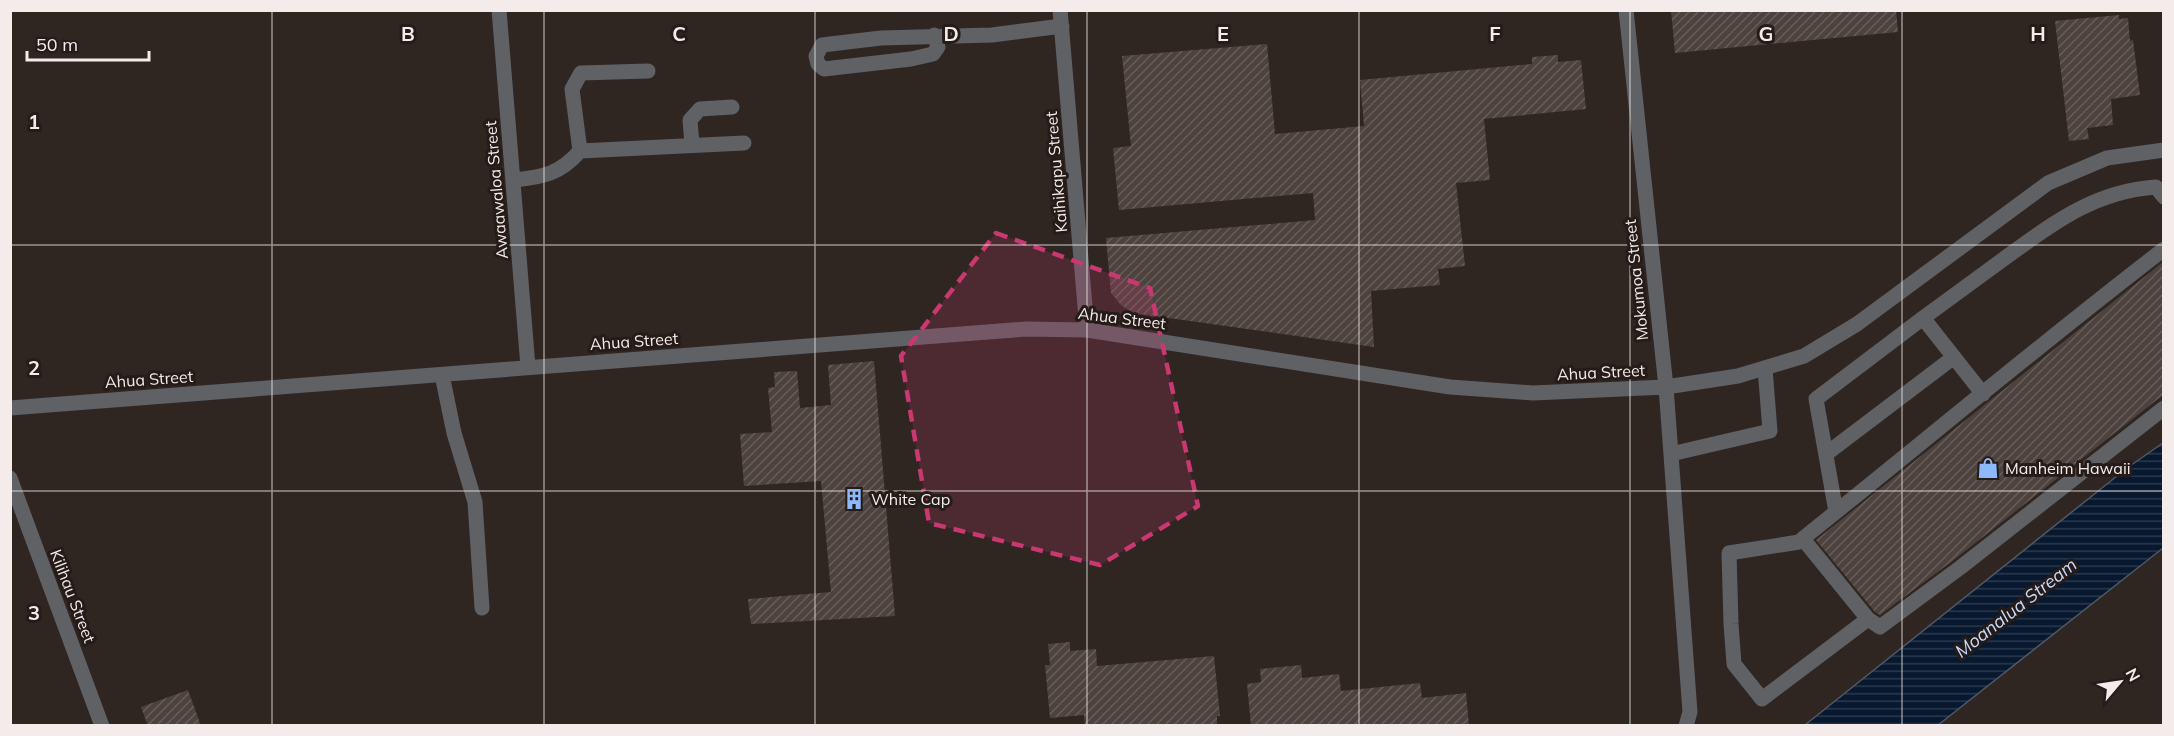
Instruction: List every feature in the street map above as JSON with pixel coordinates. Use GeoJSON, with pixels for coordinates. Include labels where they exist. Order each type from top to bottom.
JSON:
{"type":"FeatureCollection","features":[{"type":"Feature","properties":{"kind":"street","name":"Awaawaloa Street"},"geometry":{"type":"LineString","coordinates":[[500,10],[528,368]]}},
{"type":"Feature","properties":{"kind":"street","name":"Kaihikapu Street"},"geometry":{"type":"LineString","coordinates":[[1060,10],[1087,330]]}},
{"type":"Feature","properties":{"kind":"street","name":"Mokumoa Street"},"geometry":{"type":"LineString","coordinates":[[1626,10],[1666,387],[1690,712],[1686,726]]}},
{"type":"Feature","properties":{"kind":"street"},"geometry":{"type":"LineString","coordinates":[[934,35],[938,47],[933,54],[910,59],[824,69],[818,64],[816,56],[822,45],[882,38],[934,35],[992,35],[1062,26]]}},
{"type":"Feature","properties":{"kind":"street"},"geometry":{"type":"LineString","coordinates":[[580,152],[572,89],[581,73],[648,71]]}},
{"type":"Feature","properties":{"kind":"street"},"geometry":{"type":"LineString","coordinates":[[692,145],[690,120],[700,109],[732,107]]}},
{"type":"Feature","properties":{"kind":"street"},"geometry":{"type":"LineString","coordinates":[[514,180],[539,178],[567,165],[580,152],[744,143]]}},
{"type":"Feature","properties":{"kind":"street","name":"Ahua Street"},"geometry":{"type":"LineString","coordinates":[[10,408],[1026,329],[1087,330],[1450,387],[1533,393],[1666,387],[1738,376],[1804,356],[1857,324],[2048,183],[2107,158],[2163,150]]}},
{"type":"Feature","properties":{"kind":"street"},"geometry":{"type":"LineString","coordinates":[[1836,512],[1816,399],[2057,220],[2086,205],[2132,189],[2156,188],[2163,197]]}},
{"type":"Feature","properties":{"kind":"street"},"geometry":{"type":"LineString","coordinates":[[1868,619],[1762,699],[1734,664],[1729,553],[1799,542],[2163,249]]}},
{"type":"Feature","properties":{"kind":"street"},"geometry":{"type":"LineString","coordinates":[[1923,318],[1983,394]]}},
{"type":"Feature","properties":{"kind":"street"},"geometry":{"type":"LineString","coordinates":[[1826,454],[1954,357]]}},
{"type":"Feature","properties":{"kind":"street"},"geometry":{"type":"LineString","coordinates":[[1671,454],[1770,431],[1765,368]]}},
{"type":"Feature","properties":{"kind":"street"},"geometry":{"type":"LineString","coordinates":[[442,375],[454,433],[475,502],[482,608]]}},
{"type":"Feature","properties":{"kind":"street"},"geometry":{"type":"LineString","coordinates":[[1803,539],[1868,619],[1880,627],[1961,567],[2163,408]]}},
{"type":"Feature","properties":{"kind":"street","name":"Kilihau Street"},"geometry":{"type":"LineString","coordinates":[[10,478],[102,726]]}},
{"type":"Feature","properties":{"kind":"highlighted area"},"geometry":{"type":"Polygon","coordinates":[[[996,233],[1150,288],[1198,506],[1100,565],[929,523],[901,356],[996,233]]]}},
{"type":"Feature","properties":{"kind":"water","name":"Moanalua Stream"},"geometry":{"type":"Polygon","coordinates":[[[2163,443],[2163,548],[1938,725],[1805,725],[2127,468],[2163,443]]]}},
{"type":"Feature","properties":{"kind":"building"},"geometry":{"type":"Polygon","coordinates":[[[1671,10],[1896,10],[1898,32],[1675,53],[1671,10]]]}},
{"type":"Feature","properties":{"kind":"building"},"geometry":{"type":"Polygon","coordinates":[[[2119,15],[2119,19],[2128,18],[2140,95],[2111,99],[2113,125],[2087,128],[2089,139],[2069,141],[2055,21],[2119,15]]]}},
{"type":"Feature","properties":{"kind":"building"},"geometry":{"type":"Polygon","coordinates":[[[1267,44],[1275,134],[1364,126],[1360,80],[1532,64],[1532,57],[1558,55],[1558,62],[1581,60],[1586,109],[1484,119],[1490,180],[1456,183],[1465,266],[1438,269],[1440,285],[1371,291],[1374,347],[1133,313],[1121,305],[1111,293],[1106,238],[1315,220],[1313,193],[1119,210],[1113,148],[1131,146],[1122,56],[1267,44]]]}},
{"type":"Feature","properties":{"kind":"building","name":"Manheim Hawaii"},"geometry":{"type":"Polygon","coordinates":[[[2163,262],[2163,395],[1955,559],[1880,615],[1875,612],[1816,540],[2163,262]]]}},
{"type":"Feature","properties":{"kind":"building","name":"White Cap"},"geometry":{"type":"Polygon","coordinates":[[[874,361],[895,616],[751,624],[748,599],[831,592],[821,481],[744,486],[740,434],[772,432],[768,388],[775,387],[774,372],[797,371],[800,408],[831,405],[828,365],[874,361]]]}},
{"type":"Feature","properties":{"kind":"building"},"geometry":{"type":"Polygon","coordinates":[[[1070,642],[1070,651],[1096,649],[1097,666],[1214,656],[1220,716],[1217,716],[1217,726],[1085,726],[1084,715],[1050,718],[1045,665],[1050,665],[1048,644],[1070,642]]]}},
{"type":"Feature","properties":{"kind":"building"},"geometry":{"type":"Polygon","coordinates":[[[1301,665],[1302,678],[1339,674],[1341,691],[1420,683],[1422,698],[1466,693],[1469,726],[1251,726],[1247,684],[1261,682],[1260,669],[1301,665]]]}},
{"type":"Feature","properties":{"kind":"building"},"geometry":{"type":"Polygon","coordinates":[[[188,690],[201,726],[148,726],[141,707],[188,690]]]}},
{"type":"Feature","properties":{"kind":"place","name":"Manheim Hawaii"},"geometry":{"type":"Point","coordinates":[1988,468]}},
{"type":"Feature","properties":{"kind":"place","name":"White Cap"},"geometry":{"type":"Point","coordinates":[854,499]}}]}
